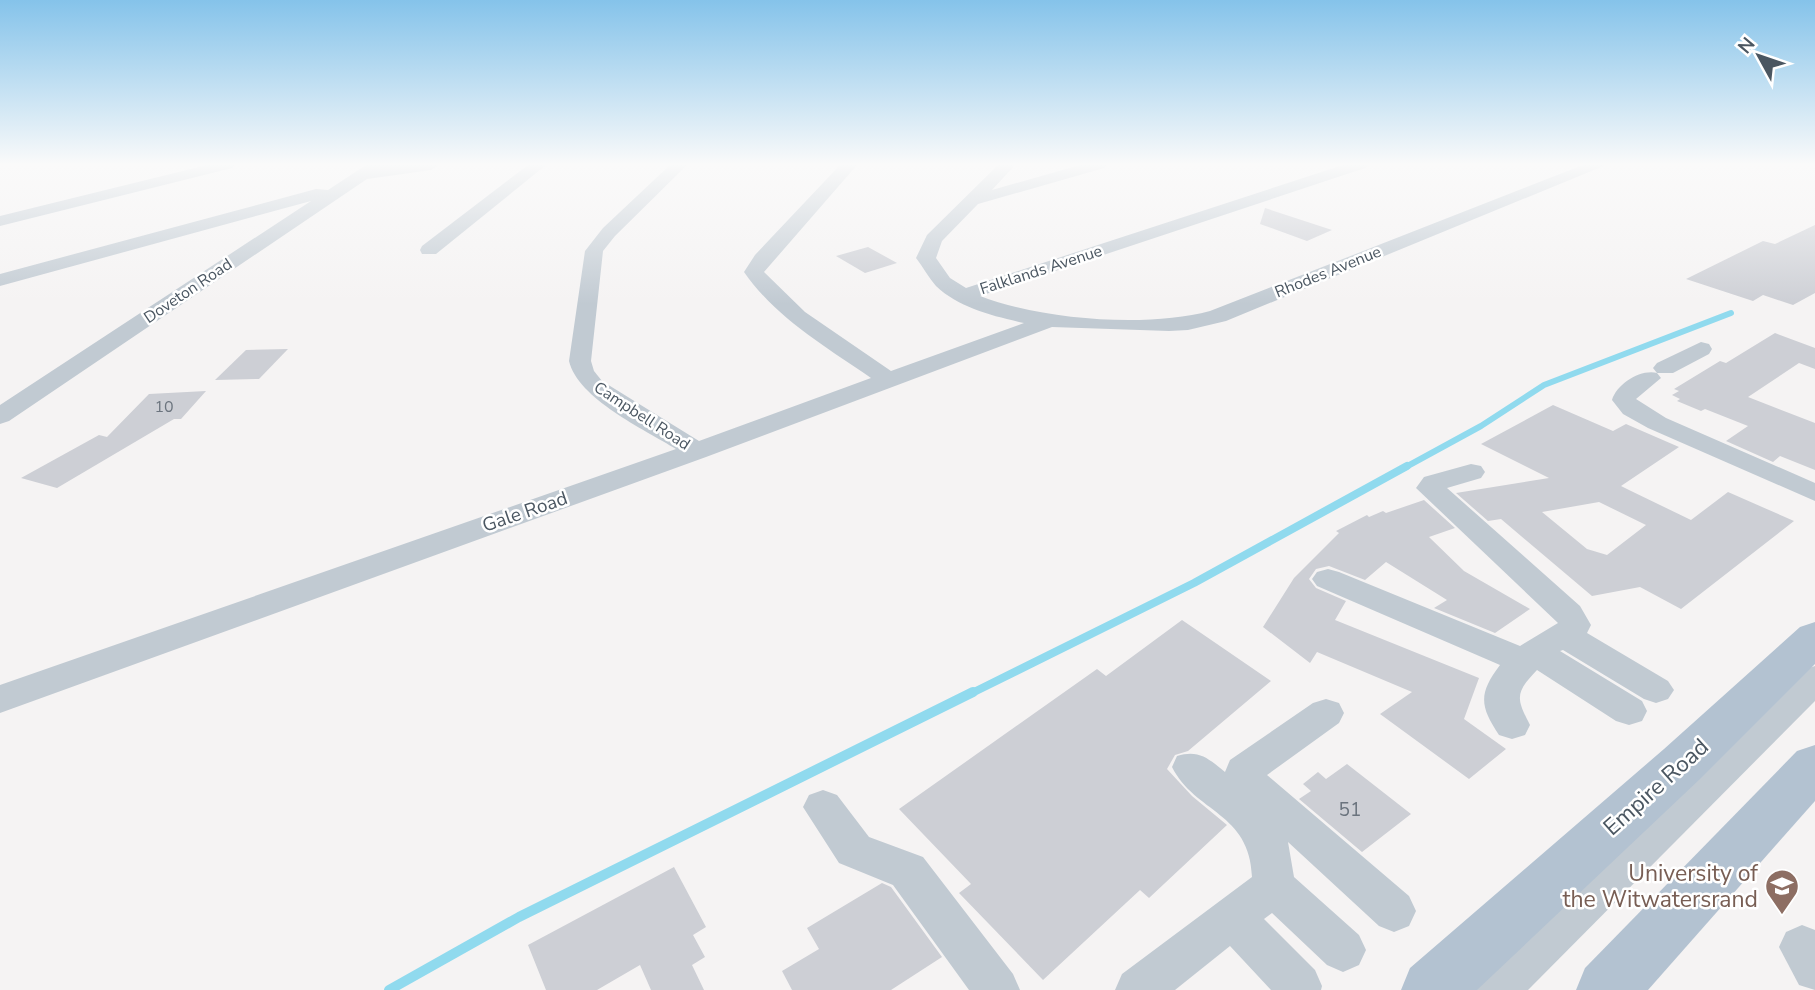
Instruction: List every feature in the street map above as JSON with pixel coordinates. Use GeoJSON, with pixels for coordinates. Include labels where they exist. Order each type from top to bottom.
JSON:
{"type":"FeatureCollection","features":[{"type":"Feature","properties":{"kind":"main road","name":"Empire Road"},"geometry":{"type":"LineString","coordinates":[[1432,990],[1682,764],[1815,638]]}},
{"type":"Feature","properties":{"kind":"main road"},"geometry":{"type":"LineString","coordinates":[[1607,990],[1815,766]]}},
{"type":"Feature","properties":{"kind":"street"},"geometry":{"type":"LineString","coordinates":[[0,221],[40,211]]}},
{"type":"Feature","properties":{"kind":"street"},"geometry":{"type":"LineString","coordinates":[[0,281],[240,211]]}},
{"type":"Feature","properties":{"kind":"street","name":"Doveton Road"},"geometry":{"type":"LineString","coordinates":[[0,416],[308,211]]}},
{"type":"Feature","properties":{"kind":"street"},"geometry":{"type":"LineString","coordinates":[[429,250],[479,211]]}},
{"type":"Feature","properties":{"kind":"street","name":"Campbell Road"},"geometry":{"type":"LineString","coordinates":[[631,211],[594,251],[580,361],[583,372],[594,386],[697,451]]}},
{"type":"Feature","properties":{"kind":"street"},"geometry":{"type":"LineString","coordinates":[[806,211],[762,259],[754,272],[786,306],[889,380]]}},
{"type":"Feature","properties":{"kind":"street"},"geometry":{"type":"LineString","coordinates":[[961,211],[933,239],[926,258],[939,276],[961,296],[1048,321]]}},
{"type":"Feature","properties":{"kind":"street","name":"Falklands Avenue"},"geometry":{"type":"LineString","coordinates":[[961,296],[1219,211]]}},
{"type":"Feature","properties":{"kind":"street","name":"Rhodes Avenue"},"geometry":{"type":"LineString","coordinates":[[1048,321],[1169,325],[1202,321],[1481,211]]}},
{"type":"Feature","properties":{"kind":"street","name":"Gale Road"},"geometry":{"type":"LineString","coordinates":[[0,699],[697,451],[1048,321]]}},
{"type":"Feature","properties":{"kind":"street"},"geometry":{"type":"LineString","coordinates":[[1701,349],[1626,393],[1623,400],[1632,409],[1657,423],[1815,493]]}},
{"type":"Feature","properties":{"kind":"street"},"geometry":{"type":"LineString","coordinates":[[1471,472],[1434,483],[1430,488],[1569,614],[1575,625],[1570,634],[1541,650],[1501,692],[1501,707],[1512,725]]}},
{"type":"Feature","properties":{"kind":"street"},"geometry":{"type":"LineString","coordinates":[[1328,579],[1541,650],[1643,700],[1587,685],[1541,650]]}},
{"type":"Feature","properties":{"kind":"street"},"geometry":{"type":"LineString","coordinates":[[1495,990],[1815,679]]}},
{"type":"Feature","properties":{"kind":"street"},"geometry":{"type":"LineString","coordinates":[[1326,713],[1244,771],[1246,780],[1394,911]]}},
{"type":"Feature","properties":{"kind":"street"},"geometry":{"type":"LineString","coordinates":[[1191,767],[1253,822],[1266,840],[1272,862],[1273,886],[1343,950]]}},
{"type":"Feature","properties":{"kind":"street"},"geometry":{"type":"LineString","coordinates":[[823,807],[854,850],[908,871],[997,990]]}},
{"type":"Feature","properties":{"kind":"street"},"geometry":{"type":"LineString","coordinates":[[1138,990],[1273,886]]}},
{"type":"Feature","properties":{"kind":"street"},"geometry":{"type":"LineString","coordinates":[[1232,917],[1299,986]]}},
{"type":"Feature","properties":{"kind":"building"},"geometry":{"type":"Polygon","coordinates":[[[1264,211],[1275,211],[1332,230],[1307,241],[1260,224],[1264,211]]]}},
{"type":"Feature","properties":{"kind":"building"},"geometry":{"type":"Polygon","coordinates":[[[1815,225],[1815,293],[1793,305],[1763,295],[1753,301],[1686,279],[1763,241],[1775,244],[1815,225]]]}},
{"type":"Feature","properties":{"kind":"building"},"geometry":{"type":"Polygon","coordinates":[[[868,247],[897,263],[865,273],[836,256],[868,247]]]}},
{"type":"Feature","properties":{"kind":"building"},"geometry":{"type":"Polygon","coordinates":[[[1775,333],[1815,348],[1815,369],[1799,363],[1748,397],[1815,423],[1815,470],[1780,456],[1773,462],[1726,441],[1748,426],[1705,409],[1701,411],[1677,401],[1680,399],[1672,395],[1679,391],[1674,389],[1720,361],[1726,363],[1775,333]]]}},
{"type":"Feature","properties":{"kind":"building"},"geometry":{"type":"Polygon","coordinates":[[[288,349],[259,379],[215,380],[246,350],[288,349]]]}},
{"type":"Feature","properties":{"kind":"building"},"geometry":{"type":"Polygon","coordinates":[[[206,391],[181,419],[174,419],[57,488],[21,478],[99,435],[107,437],[149,394],[206,391]]]}},
{"type":"Feature","properties":{"kind":"building"},"geometry":{"type":"Polygon","coordinates":[[[1553,405],[1613,431],[1626,424],[1679,447],[1621,486],[1691,520],[1728,492],[1794,521],[1681,609],[1640,587],[1592,596],[1501,519],[1488,521],[1456,493],[1549,478],[1481,444],[1553,405]],[[1599,502],[1542,512],[1587,549],[1607,555],[1646,525],[1599,502]]]}},
{"type":"Feature","properties":{"kind":"building"},"geometry":{"type":"Polygon","coordinates":[[[1424,500],[1455,528],[1429,537],[1464,571],[1530,609],[1495,633],[1434,608],[1447,600],[1386,562],[1365,580],[1329,566],[1316,569],[1309,579],[1316,588],[1346,601],[1335,620],[1479,678],[1464,719],[1506,749],[1469,779],[1380,714],[1412,692],[1317,652],[1310,663],[1263,627],[1294,578],[1339,533],[1336,531],[1367,515],[1369,517],[1383,511],[1386,513],[1424,500]]]}},
{"type":"Feature","properties":{"kind":"building"},"geometry":{"type":"Polygon","coordinates":[[[1182,620],[1271,681],[1188,751],[1175,755],[1167,769],[1192,796],[1227,825],[1149,898],[1140,890],[1043,980],[959,893],[971,884],[899,809],[1097,669],[1106,676],[1182,620]]]}},
{"type":"Feature","properties":{"kind":"building"},"geometry":{"type":"Polygon","coordinates":[[[1347,764],[1411,814],[1362,852],[1299,799],[1311,791],[1303,784],[1318,772],[1326,779],[1347,764]]]}},
{"type":"Feature","properties":{"kind":"building"},"geometry":{"type":"Polygon","coordinates":[[[674,867],[706,927],[693,935],[705,957],[692,965],[704,990],[651,990],[640,965],[597,990],[546,990],[528,945],[674,867]]]}},
{"type":"Feature","properties":{"kind":"building"},"geometry":{"type":"Polygon","coordinates":[[[882,883],[891,887],[942,957],[891,990],[792,990],[782,971],[819,949],[807,928],[882,883]]]}},
{"type":"Feature","properties":{"kind":"waterway"},"geometry":{"type":"LineString","coordinates":[[1404,468],[1481,426],[1544,385],[1731,313]]}},
{"type":"Feature","properties":{"kind":"waterway"},"geometry":{"type":"LineString","coordinates":[[970,694],[1194,583],[1407,466]]}},
{"type":"Feature","properties":{"kind":"waterway"},"geometry":{"type":"LineString","coordinates":[[389,990],[519,917],[973,692]]}},
{"type":"Feature","properties":{"kind":"place","name":"University of the Witwatersrand"},"geometry":{"type":"Point","coordinates":[1782,916]}}]}
